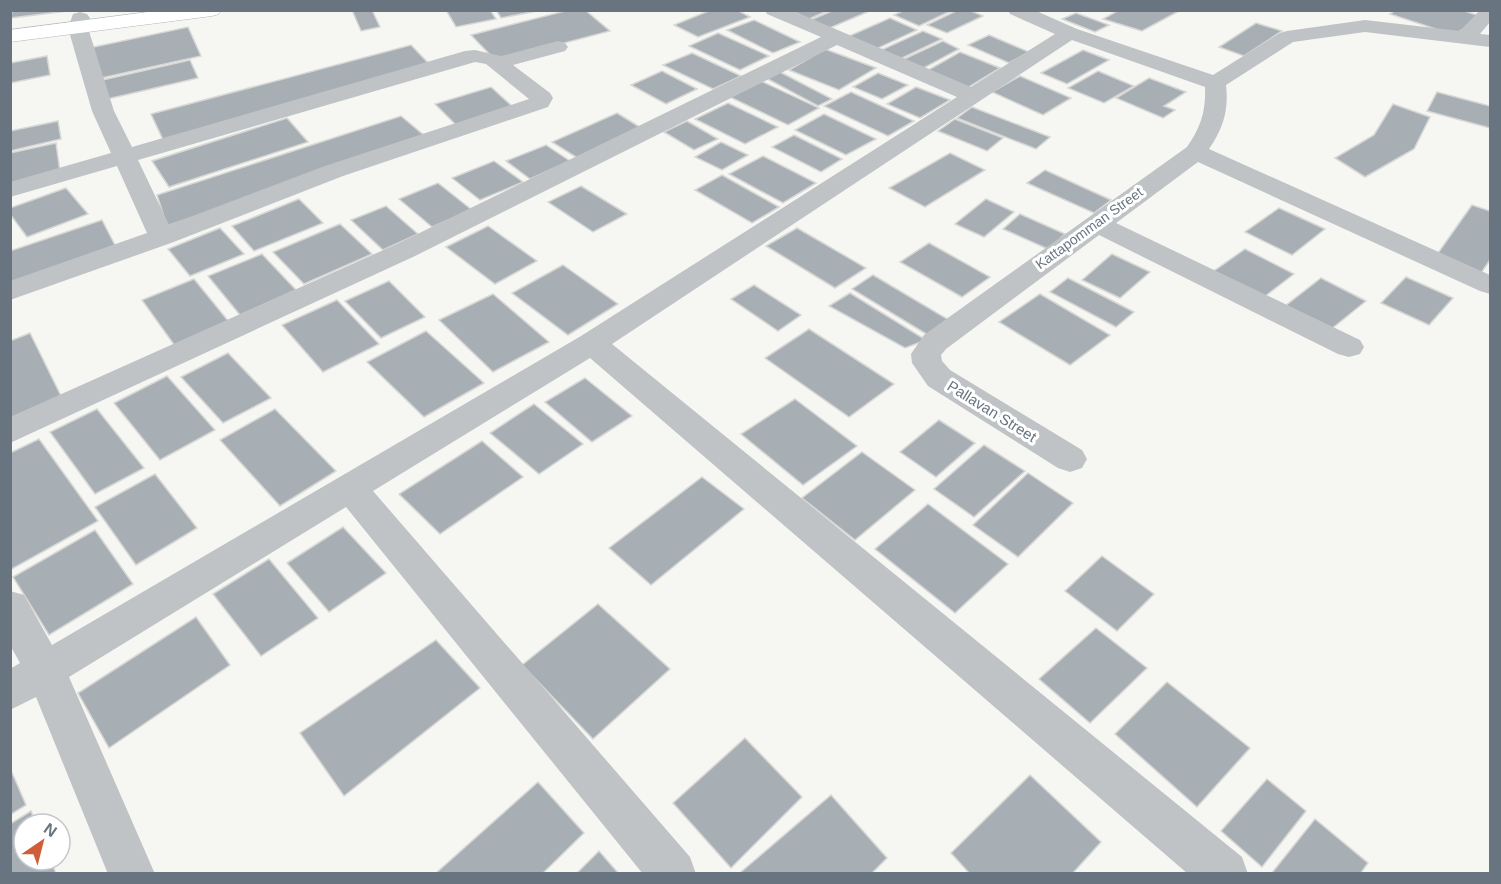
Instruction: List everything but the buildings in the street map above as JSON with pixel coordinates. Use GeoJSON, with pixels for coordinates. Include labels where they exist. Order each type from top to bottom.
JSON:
{"type":"FeatureCollection","features":[{"type":"Feature","properties":{"kind":"main road"},"geometry":{"type":"LineString","coordinates":[[10,36],[146,10]]}},
{"type":"Feature","properties":{"kind":"main road"},"geometry":{"type":"LineString","coordinates":[[10,26],[79,23],[212,10]]}},
{"type":"Feature","properties":{"kind":"street"},"geometry":{"type":"LineString","coordinates":[[774,10],[973,96]]}},
{"type":"Feature","properties":{"kind":"street"},"geometry":{"type":"LineString","coordinates":[[1017,10],[1070,33],[1215,83],[1287,37],[1365,26],[1491,41]]}},
{"type":"Feature","properties":{"kind":"street"},"geometry":{"type":"LineString","coordinates":[[1370,10],[1427,32]]}},
{"type":"Feature","properties":{"kind":"street"},"geometry":{"type":"LineString","coordinates":[[1465,38],[1491,11]]}},
{"type":"Feature","properties":{"kind":"street"},"geometry":{"type":"LineString","coordinates":[[79,23],[103,111],[162,237]]}},
{"type":"Feature","properties":{"kind":"street"},"geometry":{"type":"LineString","coordinates":[[28,681],[592,343],[1070,33]]}},
{"type":"Feature","properties":{"kind":"street"},"geometry":{"type":"LineString","coordinates":[[10,430],[406,250],[837,37]]}},
{"type":"Feature","properties":{"kind":"street"},"geometry":{"type":"LineString","coordinates":[[498,63],[558,46]]}},
{"type":"Feature","properties":{"kind":"street"},"geometry":{"type":"LineString","coordinates":[[10,190],[126,158],[465,57],[484,56],[498,63],[542,98],[540,102],[334,171],[162,237],[10,291]]}},
{"type":"Feature","properties":{"kind":"street","name":"Kattapomman Street"},"geometry":{"type":"LineString","coordinates":[[926,354],[935,342],[1196,152],[1213,126],[1218,108],[1215,83]]}},
{"type":"Feature","properties":{"kind":"street"},"geometry":{"type":"LineString","coordinates":[[1196,152],[1491,285]]}},
{"type":"Feature","properties":{"kind":"street"},"geometry":{"type":"LineString","coordinates":[[1096,223],[1349,347]]}},
{"type":"Feature","properties":{"kind":"street"},"geometry":{"type":"LineString","coordinates":[[592,343],[1225,873]]}},
{"type":"Feature","properties":{"kind":"street","name":"Pallavan Street"},"geometry":{"type":"LineString","coordinates":[[926,354],[927,363],[939,378],[1070,459]]}},
{"type":"Feature","properties":{"kind":"street"},"geometry":{"type":"LineString","coordinates":[[350,487],[673,873]]}},
{"type":"Feature","properties":{"kind":"street"},"geometry":{"type":"LineString","coordinates":[[10,607],[28,681],[132,873]]}}]}
